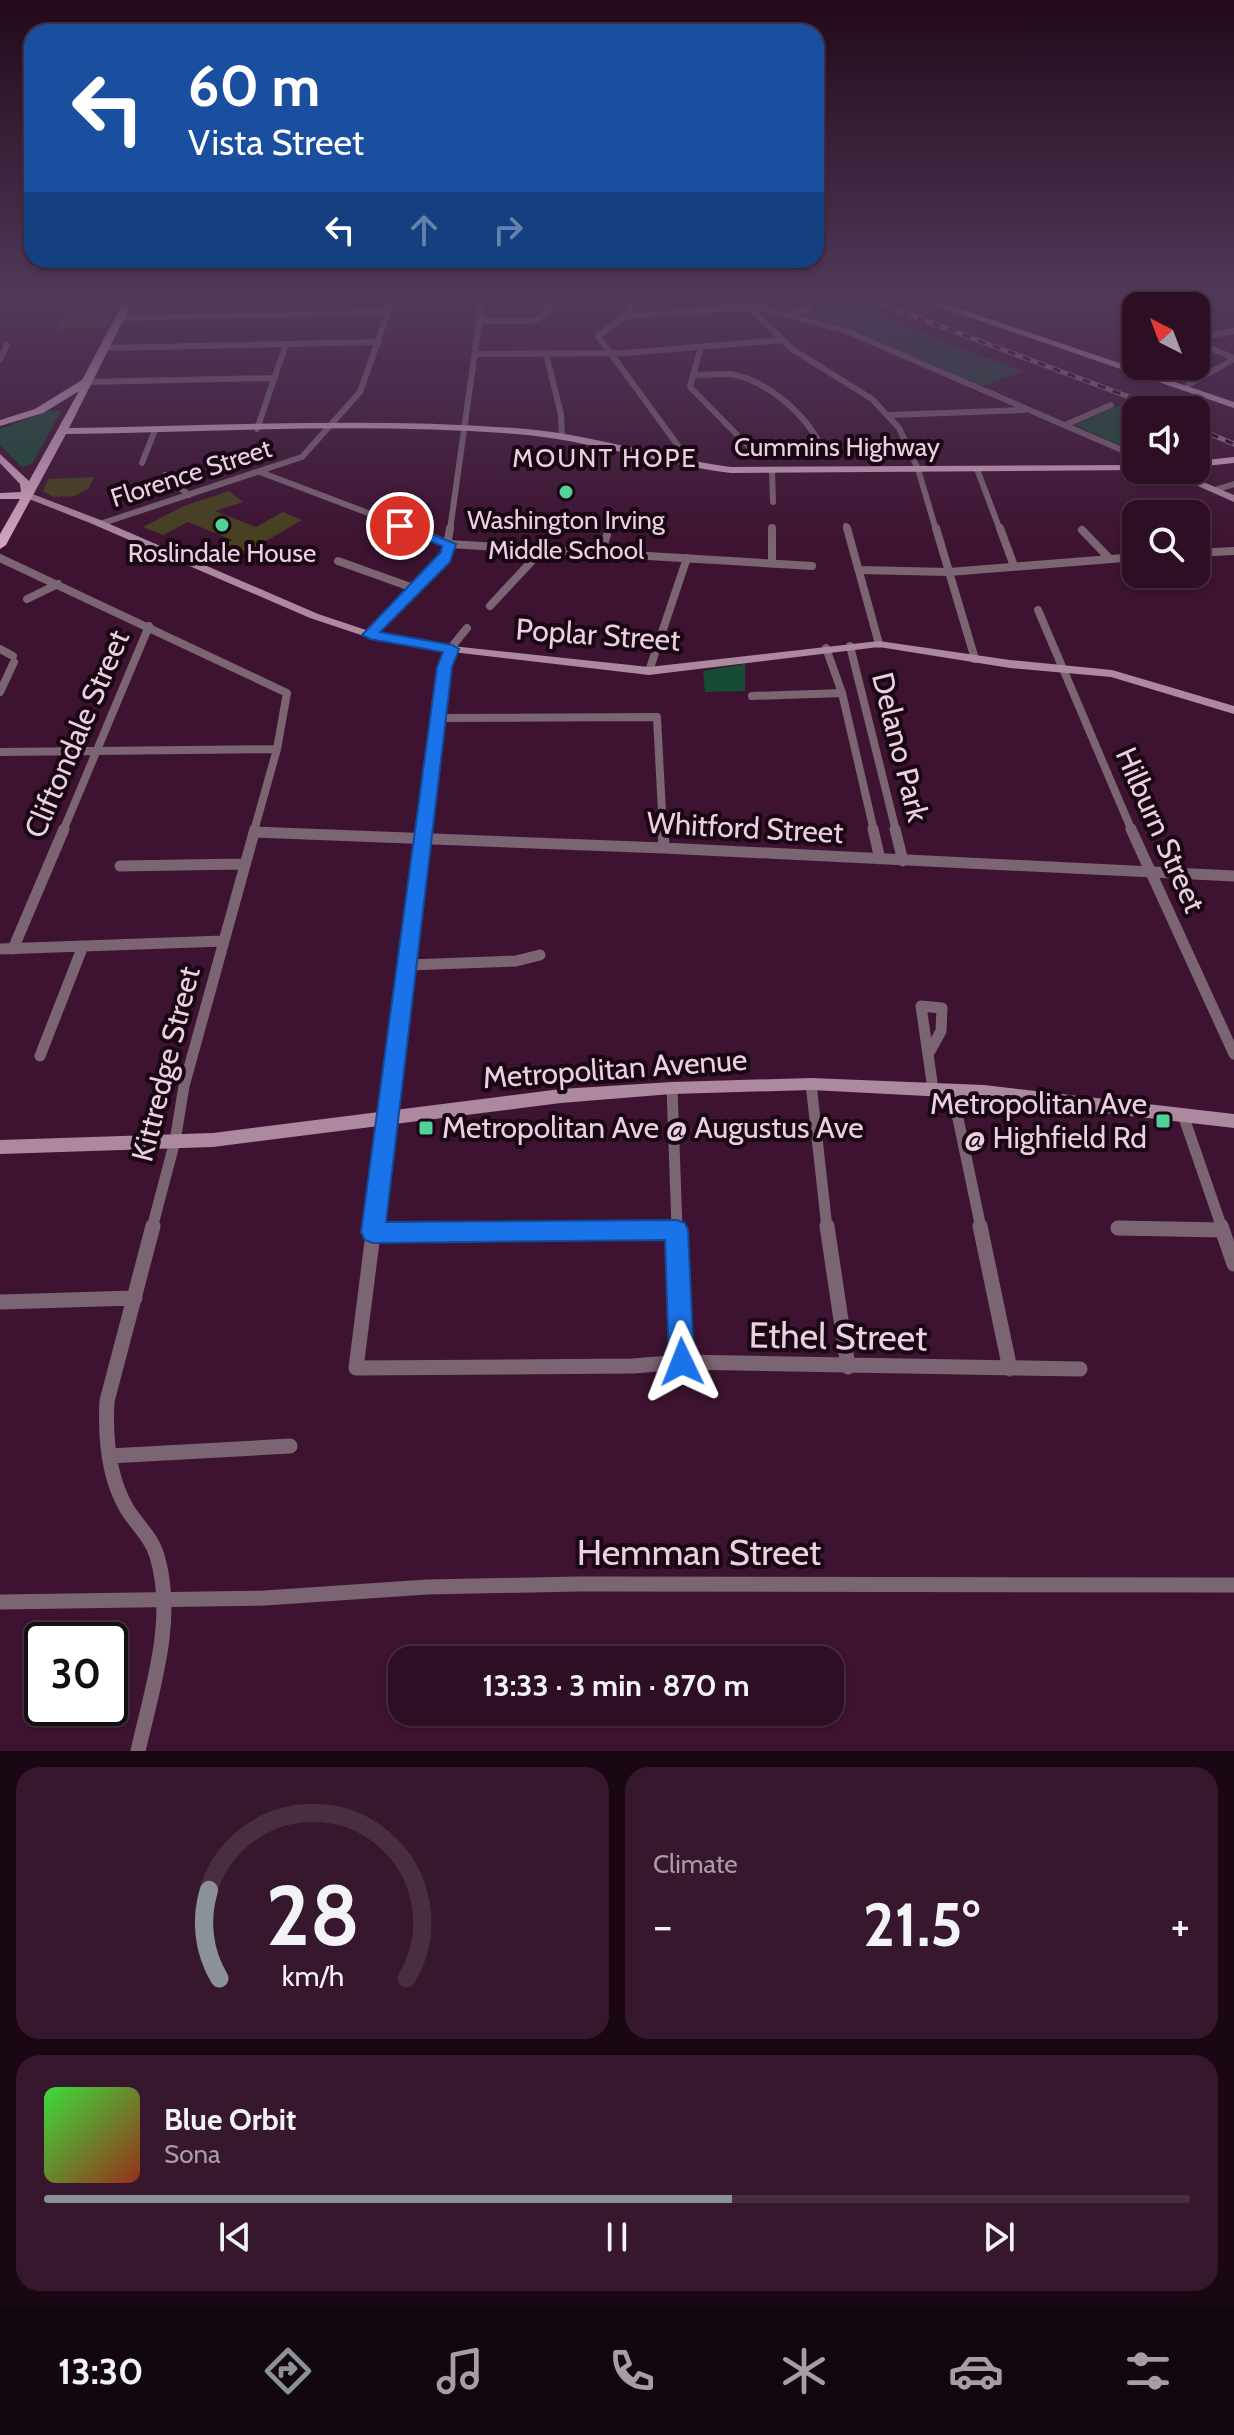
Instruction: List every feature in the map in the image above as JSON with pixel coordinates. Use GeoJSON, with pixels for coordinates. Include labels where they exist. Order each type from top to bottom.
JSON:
{"type":"FeatureCollection","features":[{"type":"Feature","properties":{"kind":"main road"},"geometry":{"type":"LineString","coordinates":[[39,411],[85,383]]}},
{"type":"Feature","properties":{"kind":"main road"},"geometry":{"type":"LineString","coordinates":[[0,545],[86,383]]}},
{"type":"Feature","properties":{"kind":"main road"},"geometry":{"type":"LineString","coordinates":[[1175,383],[1185,386]]}},
{"type":"Feature","properties":{"kind":"main road"},"geometry":{"type":"LineString","coordinates":[[1175,383],[1234,403]]}},
{"type":"Feature","properties":{"kind":"main road"},"geometry":{"type":"LineString","coordinates":[[0,423],[62,406],[72,413]]}},
{"type":"Feature","properties":{"kind":"main road","name":"Cummins Highway"},"geometry":{"type":"LineString","coordinates":[[62,431],[330,427],[466,429],[562,436],[693,466],[772,471],[1122,468]]}},
{"type":"Feature","properties":{"kind":"main road"},"geometry":{"type":"LineString","coordinates":[[0,457],[25,483],[27,495]]}},
{"type":"Feature","properties":{"kind":"main road"},"geometry":{"type":"LineString","coordinates":[[1210,463],[1234,460]]}},
{"type":"Feature","properties":{"kind":"main road"},"geometry":{"type":"LineString","coordinates":[[10,467],[28,470],[45,462]]}},
{"type":"Feature","properties":{"kind":"main road"},"geometry":{"type":"LineString","coordinates":[[0,496],[27,495]]}},
{"type":"Feature","properties":{"kind":"street"},"geometry":{"type":"LineString","coordinates":[[257,429],[272,383]]}},
{"type":"Feature","properties":{"kind":"street","name":"Florence Street"},"geometry":{"type":"LineString","coordinates":[[100,524],[302,457],[360,392],[364,383]]}},
{"type":"Feature","properties":{"kind":"street"},"geometry":{"type":"LineString","coordinates":[[370,635],[445,559],[472,383]]}},
{"type":"Feature","properties":{"kind":"street"},"geometry":{"type":"LineString","coordinates":[[553,383],[561,414],[562,436]]}},
{"type":"Feature","properties":{"kind":"street"},"geometry":{"type":"LineString","coordinates":[[631,383],[693,466]]}},
{"type":"Feature","properties":{"kind":"street"},"geometry":{"type":"LineString","coordinates":[[691,383],[693,392],[751,449],[822,448],[798,416],[758,383]]}},
{"type":"Feature","properties":{"kind":"street"},"geometry":{"type":"LineString","coordinates":[[844,383],[890,415],[918,469],[975,659]]}},
{"type":"Feature","properties":{"kind":"street"},"geometry":{"type":"LineString","coordinates":[[967,383],[1122,450]]}},
{"type":"Feature","properties":{"kind":"street"},"geometry":{"type":"LineString","coordinates":[[1185,386],[1191,383]]}},
{"type":"Feature","properties":{"kind":"street"},"geometry":{"type":"LineString","coordinates":[[1065,425],[1111,405]]}},
{"type":"Feature","properties":{"kind":"street"},"geometry":{"type":"LineString","coordinates":[[890,415],[1029,409]]}},
{"type":"Feature","properties":{"kind":"street"},"geometry":{"type":"LineString","coordinates":[[142,463],[155,430]]}},
{"type":"Feature","properties":{"kind":"street"},"geometry":{"type":"LineString","coordinates":[[977,469],[1014,566]]}},
{"type":"Feature","properties":{"kind":"street"},"geometry":{"type":"LineString","coordinates":[[772,471],[773,502]]}},
{"type":"Feature","properties":{"kind":"street"},"geometry":{"type":"LineString","coordinates":[[260,472],[449,544],[812,566]]}},
{"type":"Feature","properties":{"kind":"street"},"geometry":{"type":"LineString","coordinates":[[165,475],[189,495]]}},
{"type":"Feature","properties":{"kind":"street"},"geometry":{"type":"LineString","coordinates":[[1201,484],[1234,499]]}},
{"type":"Feature","properties":{"kind":"street"},"geometry":{"type":"LineString","coordinates":[[1215,490],[1234,484]]}},
{"type":"Feature","properties":{"kind":"street","name":"Poplar Street"},"geometry":{"type":"LineString","coordinates":[[27,495],[314,616],[370,635],[452,649],[649,671],[879,644],[975,659],[1112,674],[1234,710]]}},
{"type":"Feature","properties":{"kind":"street"},"geometry":{"type":"LineString","coordinates":[[846,526],[879,644]]}},
{"type":"Feature","properties":{"kind":"street"},"geometry":{"type":"LineString","coordinates":[[772,528],[772,563]]}},
{"type":"Feature","properties":{"kind":"street"},"geometry":{"type":"LineString","coordinates":[[1082,530],[1110,559]]}},
{"type":"Feature","properties":{"kind":"street"},"geometry":{"type":"LineString","coordinates":[[601,553],[607,535]]}},
{"type":"Feature","properties":{"kind":"street"},"geometry":{"type":"LineString","coordinates":[[490,606],[543,549]]}},
{"type":"Feature","properties":{"kind":"street"},"geometry":{"type":"LineString","coordinates":[[1210,552],[1234,551]]}},
{"type":"Feature","properties":{"kind":"street","name":"Kittredge Street"},"geometry":{"type":"LineString","coordinates":[[0,558],[287,693],[277,749],[184,1086],[175,1141],[107,1401],[105,1423],[116,1487],[158,1556],[164,1600],[165,1625],[138,1751]]}},
{"type":"Feature","properties":{"kind":"street"},"geometry":{"type":"LineString","coordinates":[[649,671],[687,558]]}},
{"type":"Feature","properties":{"kind":"street"},"geometry":{"type":"LineString","coordinates":[[859,570],[949,572],[1122,558]]}},
{"type":"Feature","properties":{"kind":"street"},"geometry":{"type":"LineString","coordinates":[[338,561],[416,589]]}},
{"type":"Feature","properties":{"kind":"street"},"geometry":{"type":"LineString","coordinates":[[27,599],[58,584]]}},
{"type":"Feature","properties":{"kind":"street","name":"Hilburn Street"},"geometry":{"type":"LineString","coordinates":[[1038,610],[1149,872],[1234,1054]]}},
{"type":"Feature","properties":{"kind":"street","name":"Cliftondale Street"},"geometry":{"type":"LineString","coordinates":[[13,949],[149,626]]}},
{"type":"Feature","properties":{"kind":"street"},"geometry":{"type":"LineString","coordinates":[[467,628],[452,649],[445,667],[399,1047],[386,1118],[373,1232],[677,1230]]}},
{"type":"Feature","properties":{"kind":"street","name":"Delano Park"},"geometry":{"type":"LineString","coordinates":[[850,646],[903,861]]}},
{"type":"Feature","properties":{"kind":"street","name":"Delano Park"},"geometry":{"type":"LineString","coordinates":[[826,648],[842,693],[880,859]]}},
{"type":"Feature","properties":{"kind":"street"},"geometry":{"type":"LineString","coordinates":[[0,649],[14,659],[0,692]]}},
{"type":"Feature","properties":{"kind":"street"},"geometry":{"type":"LineString","coordinates":[[752,696],[842,693]]}},
{"type":"Feature","properties":{"kind":"street"},"geometry":{"type":"LineString","coordinates":[[439,718],[657,717],[664,848]]}},
{"type":"Feature","properties":{"kind":"street"},"geometry":{"type":"LineString","coordinates":[[0,752],[277,749]]}},
{"type":"Feature","properties":{"kind":"street","name":"Whitford Street"},"geometry":{"type":"LineString","coordinates":[[254,832],[664,848],[1234,876]]}},
{"type":"Feature","properties":{"kind":"street"},"geometry":{"type":"LineString","coordinates":[[120,866],[243,864]]}},
{"type":"Feature","properties":{"kind":"street"},"geometry":{"type":"LineString","coordinates":[[0,949],[223,941]]}},
{"type":"Feature","properties":{"kind":"street"},"geometry":{"type":"LineString","coordinates":[[40,1056],[83,946]]}},
{"type":"Feature","properties":{"kind":"street"},"geometry":{"type":"LineString","coordinates":[[408,965],[516,961],[540,955]]}},
{"type":"Feature","properties":{"kind":"street"},"geometry":{"type":"LineString","coordinates":[[930,1051],[933,1089]]}},
{"type":"Feature","properties":{"kind":"street"},"geometry":{"type":"LineString","coordinates":[[811,1084],[828,1233],[848,1367]]}},
{"type":"Feature","properties":{"kind":"street","name":"Metropolitan Avenue"},"geometry":{"type":"LineString","coordinates":[[0,1147],[213,1140],[561,1096],[672,1088],[811,1084],[952,1090],[1234,1121]]}},
{"type":"Feature","properties":{"kind":"street"},"geometry":{"type":"LineString","coordinates":[[672,1088],[682,1362]]}},
{"type":"Feature","properties":{"kind":"street"},"geometry":{"type":"LineString","coordinates":[[952,1090],[1010,1369]]}},
{"type":"Feature","properties":{"kind":"street"},"geometry":{"type":"LineString","coordinates":[[1183,1115],[1234,1264]]}},
{"type":"Feature","properties":{"kind":"street"},"geometry":{"type":"LineString","coordinates":[[1118,1228],[1222,1230]]}},
{"type":"Feature","properties":{"kind":"street","name":"Ethel Street"},"geometry":{"type":"LineString","coordinates":[[373,1232],[356,1368],[633,1366],[682,1362],[1080,1369]]}},
{"type":"Feature","properties":{"kind":"street"},"geometry":{"type":"LineString","coordinates":[[0,1302],[135,1298]]}},
{"type":"Feature","properties":{"kind":"street"},"geometry":{"type":"LineString","coordinates":[[110,1456],[290,1446]]}},
{"type":"Feature","properties":{"kind":"street","name":"Hemman Street"},"geometry":{"type":"LineString","coordinates":[[0,1602],[265,1598],[427,1587],[562,1584],[1234,1585]]}},
{"type":"Feature","properties":{"kind":"green space"},"geometry":{"type":"Polygon","coordinates":[[[1122,406],[1122,446],[1075,425],[1122,406]]]}},
{"type":"Feature","properties":{"kind":"green space"},"geometry":{"type":"Polygon","coordinates":[[[50,410],[61,411],[32,464],[22,467],[0,445],[0,429],[50,410]]]}},
{"type":"Feature","properties":{"kind":"green space"},"geometry":{"type":"Polygon","coordinates":[[[745,664],[745,691],[705,692],[703,671],[745,664]]]}},
{"type":"Feature","properties":{"kind":"building"},"geometry":{"type":"Polygon","coordinates":[[[94,477],[88,489],[75,496],[54,497],[43,491],[48,479],[94,477]]]}},
{"type":"Feature","properties":{"kind":"building","name":"Roslindale House"},"geometry":{"type":"Polygon","coordinates":[[[229,491],[243,502],[215,511],[256,527],[283,512],[302,520],[235,559],[215,550],[232,540],[188,522],[163,535],[143,527],[184,506],[229,491]]]}},
{"type":"Feature","properties":{"kind":"railway"},"geometry":{"type":"LineString","coordinates":[[1091,383],[1127,396]]}},
{"type":"Feature","properties":{"kind":"railway"},"geometry":{"type":"LineString","coordinates":[[1210,434],[1234,444]]}},
{"type":"Feature","properties":{"kind":"place","name":"Washington Irving Middle School"},"geometry":{"type":"Point","coordinates":[566,492]}},
{"type":"Feature","properties":{"kind":"place","name":"Roslindale House"},"geometry":{"type":"Point","coordinates":[222,525]}},
{"type":"Feature","properties":{"kind":"place","name":"Metropolitan Ave @ Highfield Rd"},"geometry":{"type":"Point","coordinates":[1163,1121]}},
{"type":"Feature","properties":{"kind":"place","name":"Metropolitan Ave @ Augustus Ave"},"geometry":{"type":"Point","coordinates":[426,1128]}},
{"type":"Feature","properties":{"kind":"district","name":"MOUNT HOPE"},"geometry":{"type":"Point","coordinates":[605,458]}},
{"type":"Feature","properties":{"kind":"route"},"geometry":{"type":"LineString","coordinates":[[400,526],[449,544],[447,552],[445,559],[370,635],[452,649],[445,667],[399,1047],[386,1118],[373,1232],[677,1230],[682,1362]]}}]}
